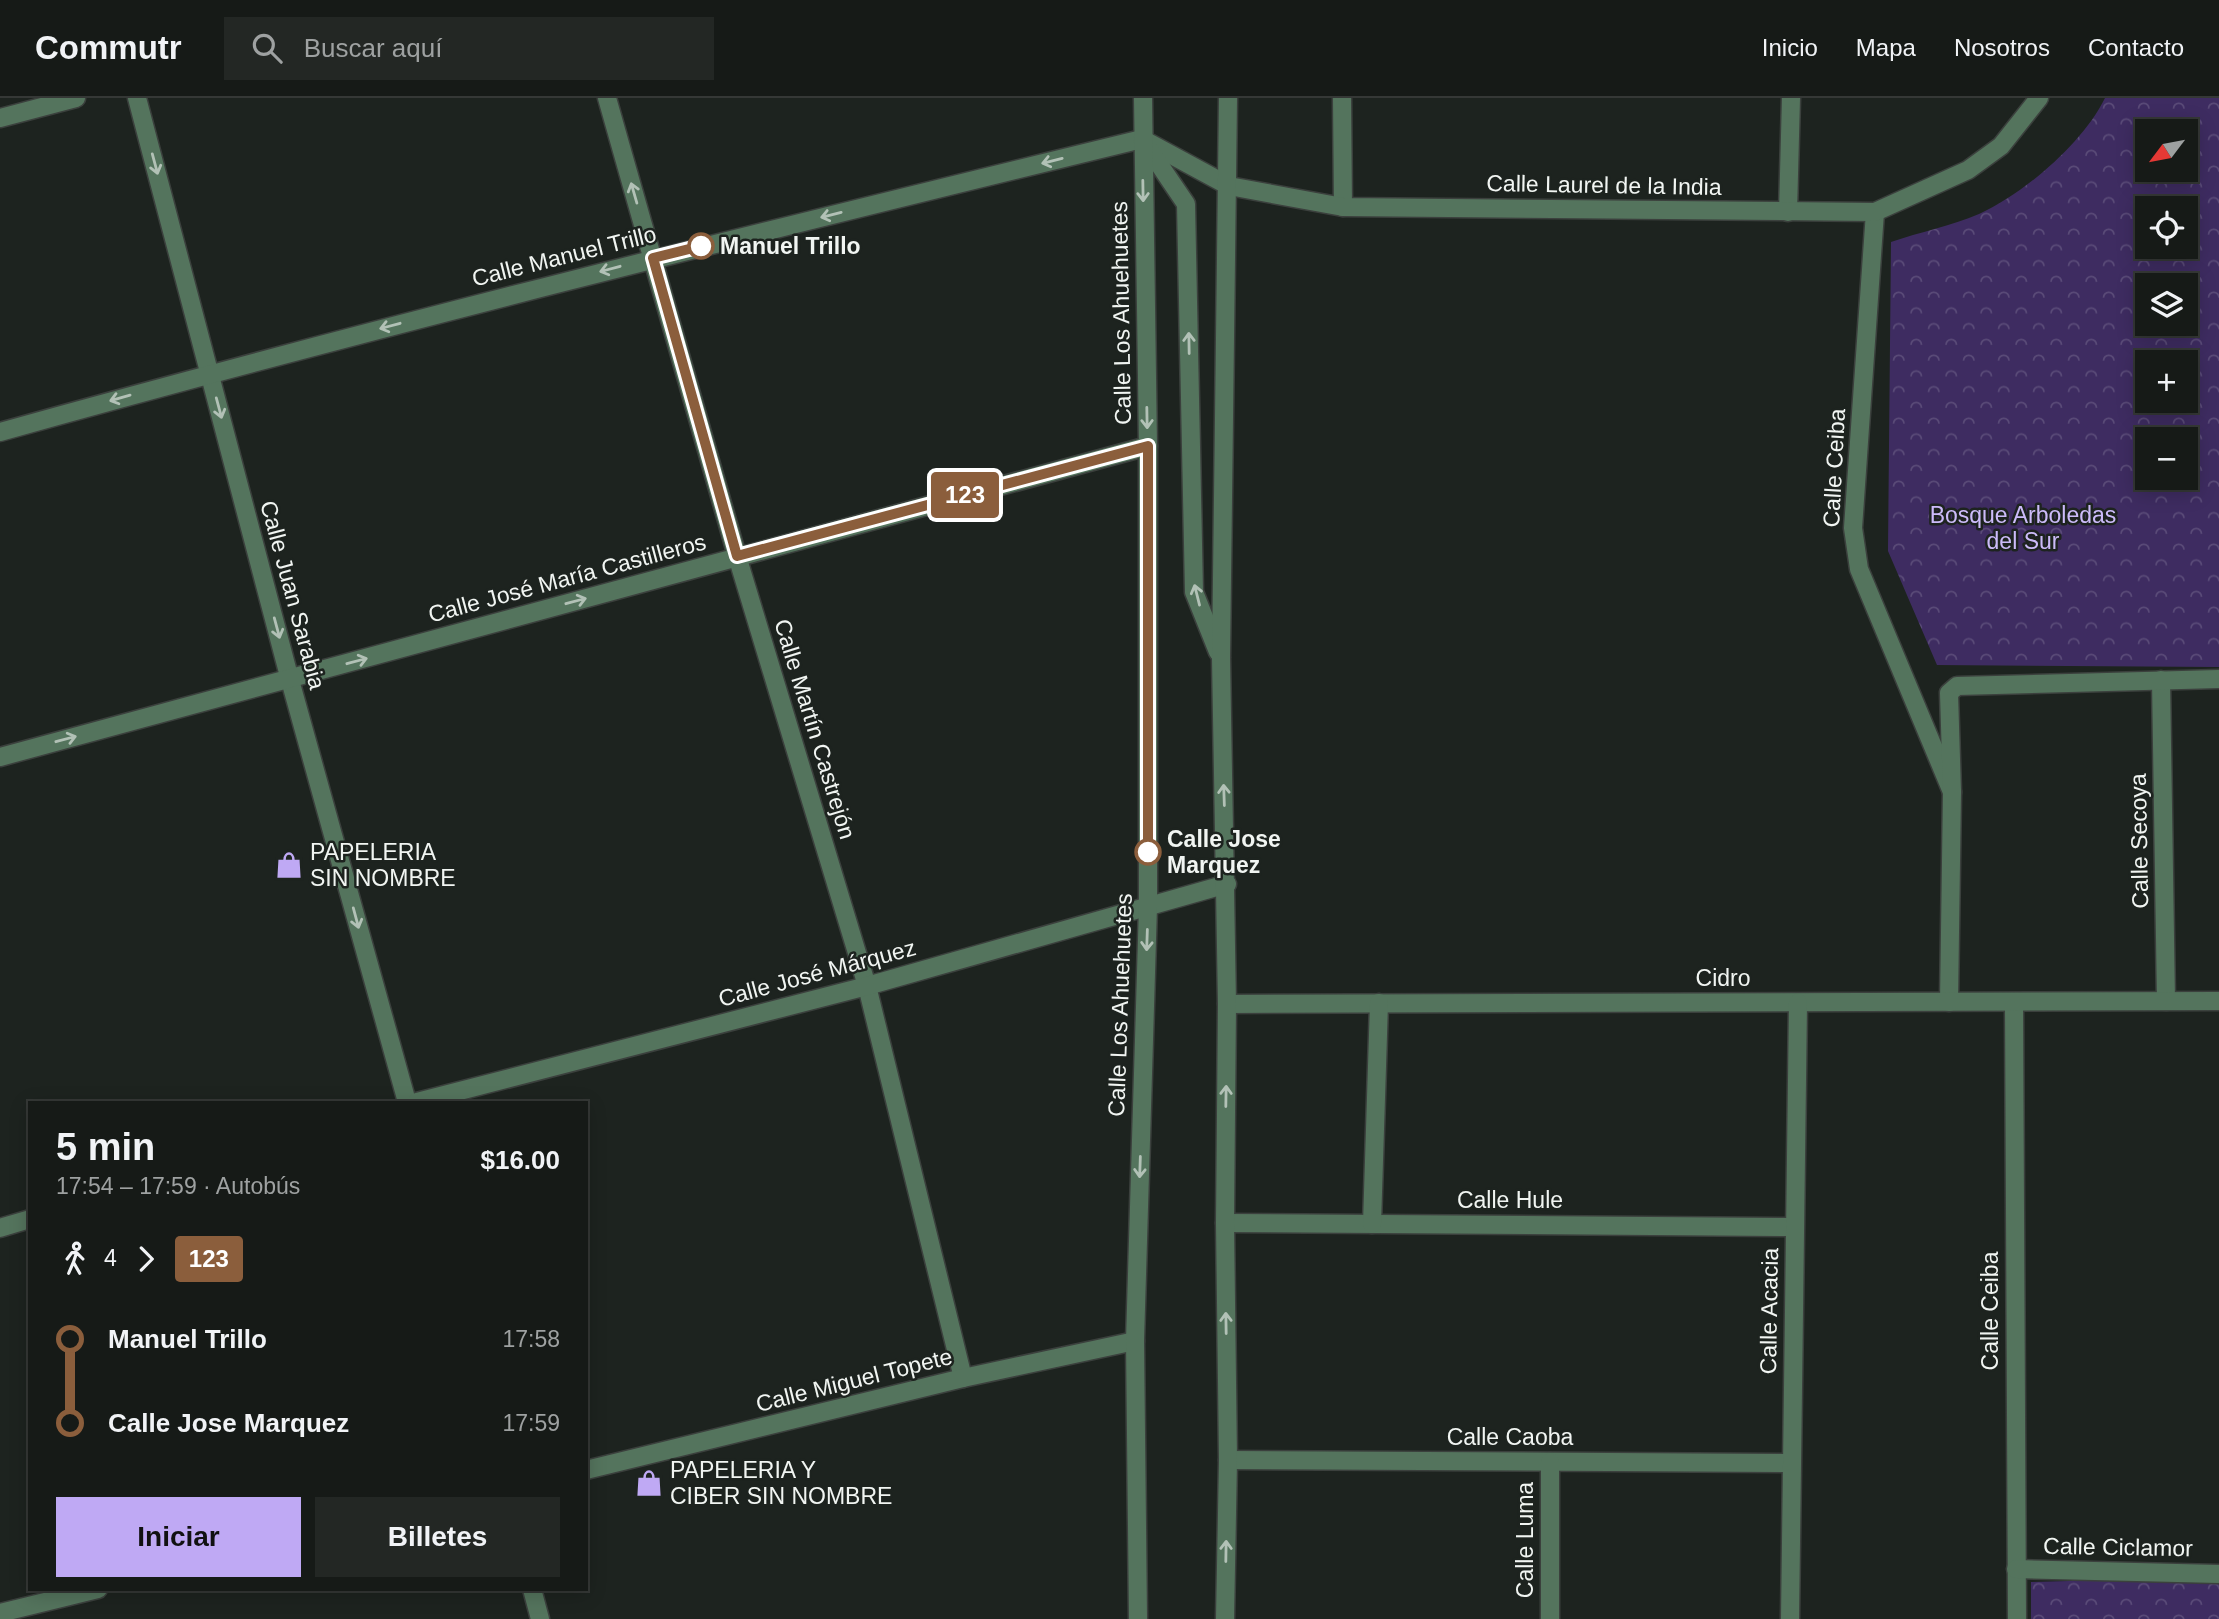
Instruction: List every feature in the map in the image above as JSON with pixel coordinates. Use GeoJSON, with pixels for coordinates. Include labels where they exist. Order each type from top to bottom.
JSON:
{"type":"FeatureCollection","features":[{"type":"Feature","properties":{"kind":"street"},"geometry":{"type":"LineString","coordinates":[[0,118],[76,98]]}},
{"type":"Feature","properties":{"kind":"street","name":"Calle Juan Sarabia"},"geometry":{"type":"LineString","coordinates":[[137,98],[290,680],[407,1101]]}},
{"type":"Feature","properties":{"kind":"street","name":"Calle Martín Castrejón"},"geometry":{"type":"LineString","coordinates":[[607,98],[737,556],[867,986],[963,1378]]}},
{"type":"Feature","properties":{"kind":"street","name":"Calle Los Ahuehuetes"},"geometry":{"type":"LineString","coordinates":[[1138,1619],[1135,1340],[1148,906],[1148,446],[1143,98]]}},
{"type":"Feature","properties":{"kind":"street"},"geometry":{"type":"LineString","coordinates":[[1225,1619],[1228,1460],[1225,1223],[1227,884],[1221,658],[1228,98]]}},
{"type":"Feature","properties":{"kind":"street"},"geometry":{"type":"LineString","coordinates":[[1342,98],[1343,207]]}},
{"type":"Feature","properties":{"kind":"street"},"geometry":{"type":"LineString","coordinates":[[1788,212],[1791,98]]}},
{"type":"Feature","properties":{"kind":"street","name":"Calle Laurel de la India"},"geometry":{"type":"LineString","coordinates":[[1142,139],[1229,186],[1343,207],[1875,212],[1968,170],[2001,146],[2039,98]]}},
{"type":"Feature","properties":{"kind":"street"},"geometry":{"type":"LineString","coordinates":[[1142,139],[1186,204],[1194,592],[1221,658]]}},
{"type":"Feature","properties":{"kind":"street","name":"Calle Manuel Trillo"},"geometry":{"type":"LineString","coordinates":[[0,432],[209,373],[653,258],[1142,139]]}},
{"type":"Feature","properties":{"kind":"street","name":"Calle Ceiba"},"geometry":{"type":"LineString","coordinates":[[1875,212],[1853,528],[1859,569],[1952,792]]}},
{"type":"Feature","properties":{"kind":"street","name":"Calle José María Castilleros"},"geometry":{"type":"LineString","coordinates":[[0,757],[1148,446]]}},
{"type":"Feature","properties":{"kind":"street"},"geometry":{"type":"LineString","coordinates":[[2161,680],[2219,679]]}},
{"type":"Feature","properties":{"kind":"street","name":"Calle Ceiba"},"geometry":{"type":"LineString","coordinates":[[1949,1002],[1952,792],[1948,699],[1952,690],[1965,686],[2161,680]]}},
{"type":"Feature","properties":{"kind":"street","name":"Calle Secoya"},"geometry":{"type":"LineString","coordinates":[[2161,680],[2166,1001]]}},
{"type":"Feature","properties":{"kind":"street","name":"Calle José Márquez"},"geometry":{"type":"LineString","coordinates":[[421,1101],[867,986],[1227,884]]}},
{"type":"Feature","properties":{"kind":"street","name":"Cidro"},"geometry":{"type":"LineString","coordinates":[[1227,1004],[2219,1001]]}},
{"type":"Feature","properties":{"kind":"street","name":"Calle Ceiba"},"geometry":{"type":"LineString","coordinates":[[2014,1002],[2017,1619]]}},
{"type":"Feature","properties":{"kind":"street"},"geometry":{"type":"LineString","coordinates":[[1372,1224],[1379,1003]]}},
{"type":"Feature","properties":{"kind":"street","name":"Calle Acacia"},"geometry":{"type":"LineString","coordinates":[[1790,1619],[1798,1003]]}},
{"type":"Feature","properties":{"kind":"street"},"geometry":{"type":"LineString","coordinates":[[0,1228],[28,1220]]}},
{"type":"Feature","properties":{"kind":"street","name":"Calle Hule"},"geometry":{"type":"LineString","coordinates":[[1225,1223],[1794,1227]]}},
{"type":"Feature","properties":{"kind":"street","name":"Calle Miguel Topete"},"geometry":{"type":"LineString","coordinates":[[588,1470],[963,1378],[1135,1340]]}},
{"type":"Feature","properties":{"kind":"street","name":"Calle Caoba"},"geometry":{"type":"LineString","coordinates":[[1228,1460],[1791,1463]]}},
{"type":"Feature","properties":{"kind":"street","name":"Calle Luma"},"geometry":{"type":"LineString","coordinates":[[1550,1462],[1550,1619]]}},
{"type":"Feature","properties":{"kind":"street","name":"Calle Ciclamor"},"geometry":{"type":"LineString","coordinates":[[2016,1569],[2219,1574]]}},
{"type":"Feature","properties":{"kind":"street"},"geometry":{"type":"LineString","coordinates":[[0,1613],[91,1591]]}},
{"type":"Feature","properties":{"kind":"street"},"geometry":{"type":"LineString","coordinates":[[533,1591],[540,1619]]}},
{"type":"Feature","properties":{"kind":"green space","name":"Bosque Arboledas del Sur"},"geometry":{"type":"Polygon","coordinates":[[[2105,98],[2219,98],[2219,667],[1937,665],[1888,551],[1891,242],[1968,218],[1997,205],[2051,165],[2082,132],[2105,98]]]}},
{"type":"Feature","properties":{"kind":"green space"},"geometry":{"type":"Polygon","coordinates":[[[2219,1577],[2219,1619],[2031,1619],[2031,1582],[2219,1577]]]}},
{"type":"Feature","properties":{"kind":"bus line","name":"123"},"geometry":{"type":"LineString","coordinates":[[701,246],[653,258],[737,556],[1148,446],[1148,852]]}},
{"type":"Feature","properties":{"kind":"place","name":"Manuel Trillo"},"geometry":{"type":"Point","coordinates":[701,246]}},
{"type":"Feature","properties":{"kind":"place","name":"Calle Jose Marquez"},"geometry":{"type":"Point","coordinates":[1148,852]}},
{"type":"Feature","properties":{"kind":"place","name":"PAPELERIA SIN NOMBRE"},"geometry":{"type":"Point","coordinates":[289,865]}},
{"type":"Feature","properties":{"kind":"place","name":"PAPELERIA Y CIBER SIN NOMBRE"},"geometry":{"type":"Point","coordinates":[649,1483]}}]}
